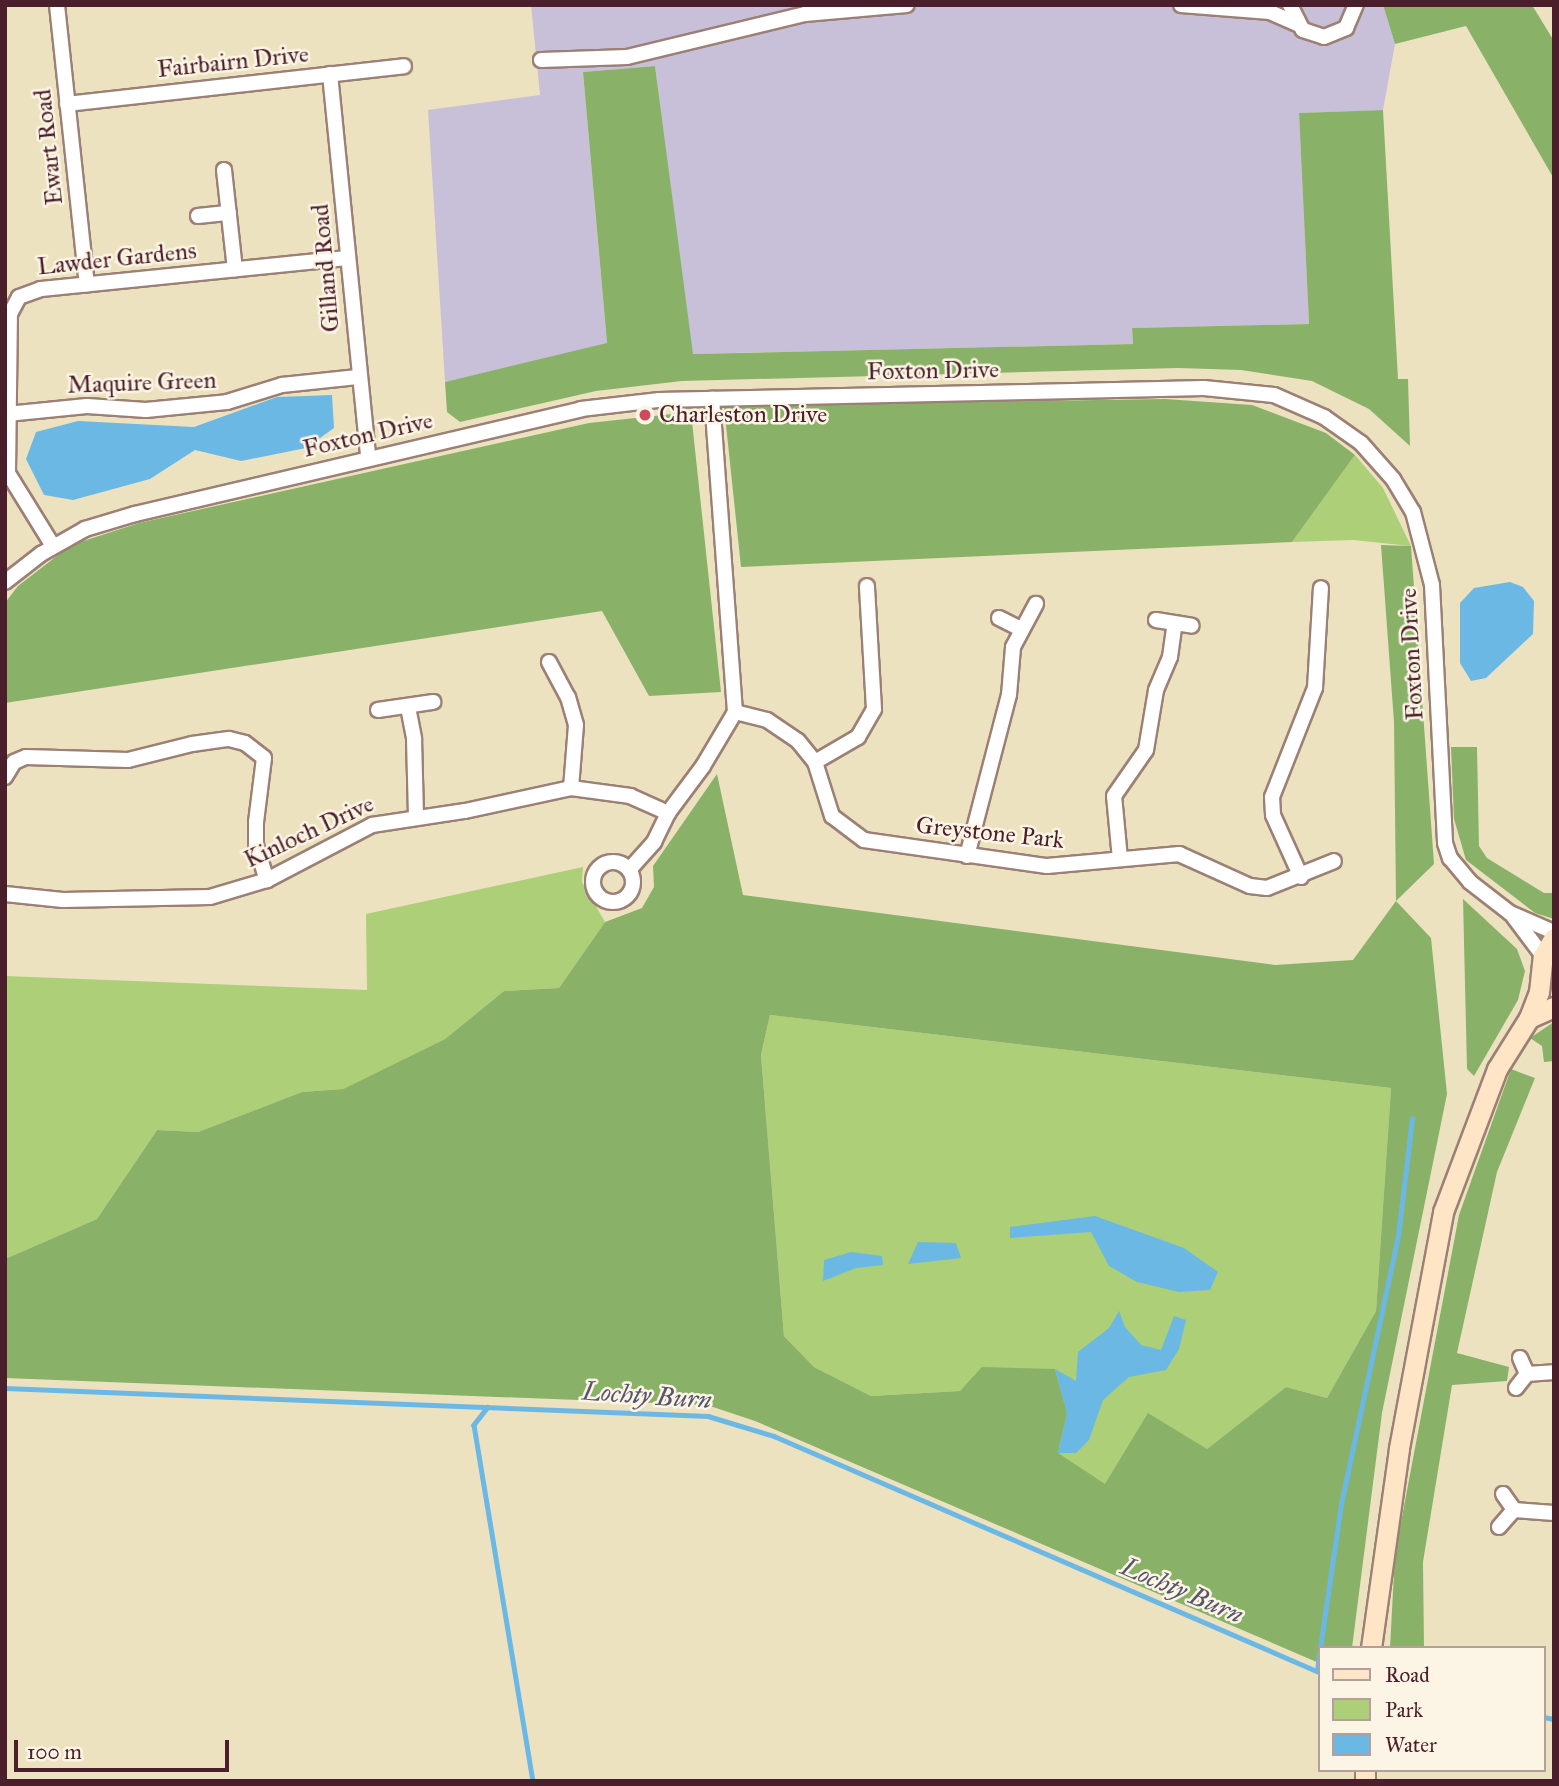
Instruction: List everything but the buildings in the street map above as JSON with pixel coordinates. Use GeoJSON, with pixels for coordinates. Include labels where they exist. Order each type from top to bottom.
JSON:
{"type":"FeatureCollection","features":[{"type":"Feature","properties":{"kind":"main road"},"geometry":{"type":"LineString","coordinates":[[1371,1646],[1399,1448],[1443,1212],[1497,1069],[1530,1018],[1543,964],[1554,938]]}},
{"type":"Feature","properties":{"kind":"main road"},"geometry":{"type":"LineString","coordinates":[[1543,964],[1554,990]]}},
{"type":"Feature","properties":{"kind":"main road"},"geometry":{"type":"LineString","coordinates":[[1530,1018],[1554,1007]]}},
{"type":"Feature","properties":{"kind":"street","name":"Ewart Road"},"geometry":{"type":"LineString","coordinates":[[57,5],[86,284]]}},
{"type":"Feature","properties":{"kind":"street"},"geometry":{"type":"LineString","coordinates":[[541,60],[627,57],[805,14],[907,5]]}},
{"type":"Feature","properties":{"kind":"street"},"geometry":{"type":"LineString","coordinates":[[1181,5],[1270,12],[1316,36],[1332,36],[1346,28],[1356,5]]}},
{"type":"Feature","properties":{"kind":"street"},"geometry":{"type":"LineString","coordinates":[[1244,9],[1264,5]]}},
{"type":"Feature","properties":{"kind":"street"},"geometry":{"type":"LineString","coordinates":[[1290,5],[1297,24]]}},
{"type":"Feature","properties":{"kind":"street","name":"Fairbairn Drive"},"geometry":{"type":"LineString","coordinates":[[67,104],[404,66]]}},
{"type":"Feature","properties":{"kind":"street","name":"Gilland Road"},"geometry":{"type":"LineString","coordinates":[[330,74],[368,458]]}},
{"type":"Feature","properties":{"kind":"street","name":"Lawder Gardens"},"geometry":{"type":"LineString","coordinates":[[224,170],[235,269]]}},
{"type":"Feature","properties":{"kind":"street","name":"Lawder Gardens"},"geometry":{"type":"LineString","coordinates":[[198,216],[229,213]]}},
{"type":"Feature","properties":{"kind":"street","name":"Lawder Gardens"},"geometry":{"type":"LineString","coordinates":[[53,546],[8,473],[14,302],[41,289],[347,258]]}},
{"type":"Feature","properties":{"kind":"street","name":"Maquire Green"},"geometry":{"type":"LineString","coordinates":[[8,414],[87,405],[146,410],[227,402],[282,385],[358,377]]}},
{"type":"Feature","properties":{"kind":"street","name":"Foxton Drive"},"geometry":{"type":"LineString","coordinates":[[5,582],[53,546],[85,528],[581,409],[712,398],[1234,388],[1292,401],[1340,427],[1393,479],[1423,539],[1433,586],[1445,843],[1459,870],[1510,913],[1554,932]]}},
{"type":"Feature","properties":{"kind":"street"},"geometry":{"type":"LineString","coordinates":[[629,870],[654,842],[668,813],[717,746],[736,712],[712,398]]}},
{"type":"Feature","properties":{"kind":"street"},"geometry":{"type":"LineString","coordinates":[[815,762],[858,737],[874,709],[867,586]]}},
{"type":"Feature","properties":{"kind":"street"},"geometry":{"type":"LineString","coordinates":[[1301,877],[1273,815],[1272,797],[1315,688],[1321,588]]}},
{"type":"Feature","properties":{"kind":"street"},"geometry":{"type":"LineString","coordinates":[[967,856],[975,812],[990,783],[1009,695],[1010,661],[1021,629],[1036,604]]}},
{"type":"Feature","properties":{"kind":"street"},"geometry":{"type":"LineString","coordinates":[[999,618],[1021,629]]}},
{"type":"Feature","properties":{"kind":"street"},"geometry":{"type":"LineString","coordinates":[[1156,620],[1192,626]]}},
{"type":"Feature","properties":{"kind":"street"},"geometry":{"type":"LineString","coordinates":[[1121,859],[1114,796],[1146,750],[1156,690],[1170,657],[1175,623]]}},
{"type":"Feature","properties":{"kind":"street"},"geometry":{"type":"LineString","coordinates":[[549,662],[573,709],[571,788]]}},
{"type":"Feature","properties":{"kind":"street"},"geometry":{"type":"LineString","coordinates":[[378,710],[433,702]]}},
{"type":"Feature","properties":{"kind":"street"},"geometry":{"type":"LineString","coordinates":[[408,707],[414,740],[416,817]]}},
{"type":"Feature","properties":{"kind":"street","name":"Greystone Park"},"geometry":{"type":"LineString","coordinates":[[736,712],[787,730],[815,762],[832,816],[846,831],[864,840],[1047,866],[1179,854],[1250,887],[1267,888],[1301,877],[1334,861]]}},
{"type":"Feature","properties":{"kind":"street"},"geometry":{"type":"LineString","coordinates":[[5,777],[14,762],[26,757],[108,761],[192,744],[229,740],[245,743],[264,758],[256,822],[256,845],[267,880]]}},
{"type":"Feature","properties":{"kind":"street","name":"Kinloch Drive"},"geometry":{"type":"LineString","coordinates":[[5,894],[63,900],[184,900],[267,880],[350,833],[416,817],[465,811],[571,788],[630,796],[668,813]]}},
{"type":"Feature","properties":{"kind":"street","name":"Foxton Drive"},"geometry":{"type":"LineString","coordinates":[[1510,913],[1543,964]]}},
{"type":"Feature","properties":{"kind":"street"},"geometry":{"type":"LineString","coordinates":[[1520,1358],[1527,1374]]}},
{"type":"Feature","properties":{"kind":"street"},"geometry":{"type":"LineString","coordinates":[[1516,1388],[1527,1374],[1554,1372]]}},
{"type":"Feature","properties":{"kind":"street"},"geometry":{"type":"LineString","coordinates":[[1503,1494],[1514,1510]]}},
{"type":"Feature","properties":{"kind":"street"},"geometry":{"type":"LineString","coordinates":[[1514,1510],[1554,1513]]}},
{"type":"Feature","properties":{"kind":"street"},"geometry":{"type":"LineString","coordinates":[[1499,1527],[1514,1510]]}},
{"type":"Feature","properties":{"kind":"shaded area"},"geometry":{"type":"Polygon","coordinates":[[[531,5],[1383,5],[1395,44],[1383,110],[1299,113],[1309,324],[1132,328],[1133,344],[692,354],[655,66],[583,72],[607,344],[445,382],[428,110],[540,95],[531,5]]]}},
{"type":"Feature","properties":{"kind":"green space"},"geometry":{"type":"Polygon","coordinates":[[[1383,5],[1532,5],[1554,41],[1554,179],[1466,26],[1395,44],[1383,5]]]}},
{"type":"Feature","properties":{"kind":"green space"},"geometry":{"type":"Polygon","coordinates":[[[655,66],[693,354],[1133,344],[1132,328],[1309,324],[1299,113],[1383,110],[1398,379],[1408,379],[1410,446],[1369,409],[1312,381],[1241,370],[1178,368],[682,381],[596,391],[460,422],[447,412],[445,382],[607,343],[583,72],[655,66]]]}},
{"type":"Feature","properties":{"kind":"green space"},"geometry":{"type":"Polygon","coordinates":[[[1165,399],[1252,405],[1326,433],[1355,455],[1292,542],[741,567],[724,406],[1165,399]]]}},
{"type":"Feature","properties":{"kind":"green space"},"geometry":{"type":"Polygon","coordinates":[[[691,412],[721,692],[649,696],[602,611],[5,703],[5,603],[18,586],[71,545],[139,523],[589,423],[691,412]]]}},
{"type":"Feature","properties":{"kind":"green space"},"geometry":{"type":"Polygon","coordinates":[[[1355,455],[1383,488],[1411,546],[1353,540],[1292,542],[1355,455]]]}},
{"type":"Feature","properties":{"kind":"green space"},"geometry":{"type":"Polygon","coordinates":[[[1381,545],[1411,546],[1434,864],[1396,901],[1394,722],[1381,545]]]}},
{"type":"Feature","properties":{"kind":"green space"},"geometry":{"type":"Polygon","coordinates":[[[1451,747],[1477,747],[1479,846],[1487,858],[1544,893],[1554,893],[1554,919],[1535,913],[1466,860],[1454,819],[1451,747]]]}},
{"type":"Feature","properties":{"kind":"green space"},"geometry":{"type":"Polygon","coordinates":[[[717,774],[743,895],[1275,965],[1353,960],[1396,901],[1431,938],[1447,1094],[1382,1413],[1352,1646],[1318,1646],[1318,1663],[755,1421],[707,1405],[5,1378],[5,1259],[97,1219],[157,1130],[198,1132],[302,1092],[343,1089],[445,1039],[504,991],[559,988],[605,922],[642,908],[654,887],[653,866],[717,774]],[[770,1015],[761,1055],[784,1336],[814,1367],[871,1396],[960,1391],[982,1367],[1055,1369],[1067,1413],[1058,1453],[1105,1484],[1148,1413],[1207,1449],[1286,1387],[1327,1398],[1376,1311],[1391,1088],[770,1015]]]}},
{"type":"Feature","properties":{"kind":"green space"},"geometry":{"type":"Polygon","coordinates":[[[583,867],[582,882],[605,922],[559,988],[504,991],[445,1039],[343,1089],[302,1092],[198,1132],[157,1130],[97,1219],[5,1259],[5,976],[367,990],[366,914],[583,867]]]}},
{"type":"Feature","properties":{"kind":"green space"},"geometry":{"type":"Polygon","coordinates":[[[1463,899],[1517,949],[1525,971],[1518,1000],[1474,1076],[1467,1069],[1463,899]]]}},
{"type":"Feature","properties":{"kind":"green space"},"geometry":{"type":"Polygon","coordinates":[[[770,1015],[1391,1088],[1376,1311],[1327,1398],[1286,1387],[1207,1449],[1105,1485],[960,1391],[871,1396],[814,1367],[784,1336],[761,1055],[770,1015]]]}},
{"type":"Feature","properties":{"kind":"green space"},"geometry":{"type":"Polygon","coordinates":[[[1554,1022],[1554,1061],[1544,1062],[1542,1046],[1530,1038],[1554,1022]]]}},
{"type":"Feature","properties":{"kind":"green space"},"geometry":{"type":"Polygon","coordinates":[[[1511,1069],[1535,1078],[1497,1172],[1457,1353],[1509,1367],[1507,1381],[1452,1385],[1423,1562],[1424,1646],[1390,1646],[1395,1554],[1459,1215],[1511,1069]]]}},
{"type":"Feature","properties":{"kind":"water"},"geometry":{"type":"Polygon","coordinates":[[[332,395],[334,428],[306,448],[241,461],[195,450],[150,479],[73,500],[44,495],[26,459],[36,432],[78,421],[194,427],[277,397],[332,395]]]}},
{"type":"Feature","properties":{"kind":"water"},"geometry":{"type":"Polygon","coordinates":[[[1510,582],[1523,587],[1534,601],[1533,634],[1486,678],[1471,681],[1460,663],[1460,603],[1474,588],[1510,582]]]}},
{"type":"Feature","properties":{"kind":"water"},"geometry":{"type":"Polygon","coordinates":[[[1095,1216],[1184,1248],[1218,1272],[1210,1290],[1179,1292],[1137,1282],[1109,1266],[1091,1232],[1010,1238],[1010,1227],[1095,1216]]]}},
{"type":"Feature","properties":{"kind":"water"},"geometry":{"type":"Polygon","coordinates":[[[918,1242],[956,1243],[961,1258],[908,1264],[918,1242]]]}},
{"type":"Feature","properties":{"kind":"water"},"geometry":{"type":"Polygon","coordinates":[[[851,1252],[882,1256],[883,1265],[856,1268],[823,1281],[824,1260],[851,1252]]]}},
{"type":"Feature","properties":{"kind":"water"},"geometry":{"type":"Polygon","coordinates":[[[1119,1311],[1125,1327],[1141,1345],[1161,1350],[1174,1316],[1186,1320],[1179,1349],[1166,1370],[1129,1377],[1103,1400],[1089,1440],[1076,1453],[1058,1453],[1067,1413],[1055,1369],[1076,1381],[1078,1352],[1109,1328],[1119,1311]]]}},
{"type":"Feature","properties":{"kind":"waterway"},"geometry":{"type":"LineString","coordinates":[[1320,1646],[1341,1504],[1398,1236],[1412,1119]]}},
{"type":"Feature","properties":{"kind":"waterway","name":"Lochty Burn"},"geometry":{"type":"LineString","coordinates":[[5,1388],[708,1416],[774,1436],[1318,1672]]}},
{"type":"Feature","properties":{"kind":"waterway"},"geometry":{"type":"LineString","coordinates":[[488,1407],[474,1425],[533,1781]]}},
{"type":"Feature","properties":{"kind":"waterway"},"geometry":{"type":"LineString","coordinates":[[1317,1671],[1318,1663]]}},
{"type":"Feature","properties":{"kind":"waterway","name":"Lochty Burn"},"geometry":{"type":"LineString","coordinates":[[1545,1717],[1554,1719]]}},
{"type":"Feature","properties":{"kind":"place","name":"Charleston Drive"},"geometry":{"type":"Point","coordinates":[645,415]}}]}
